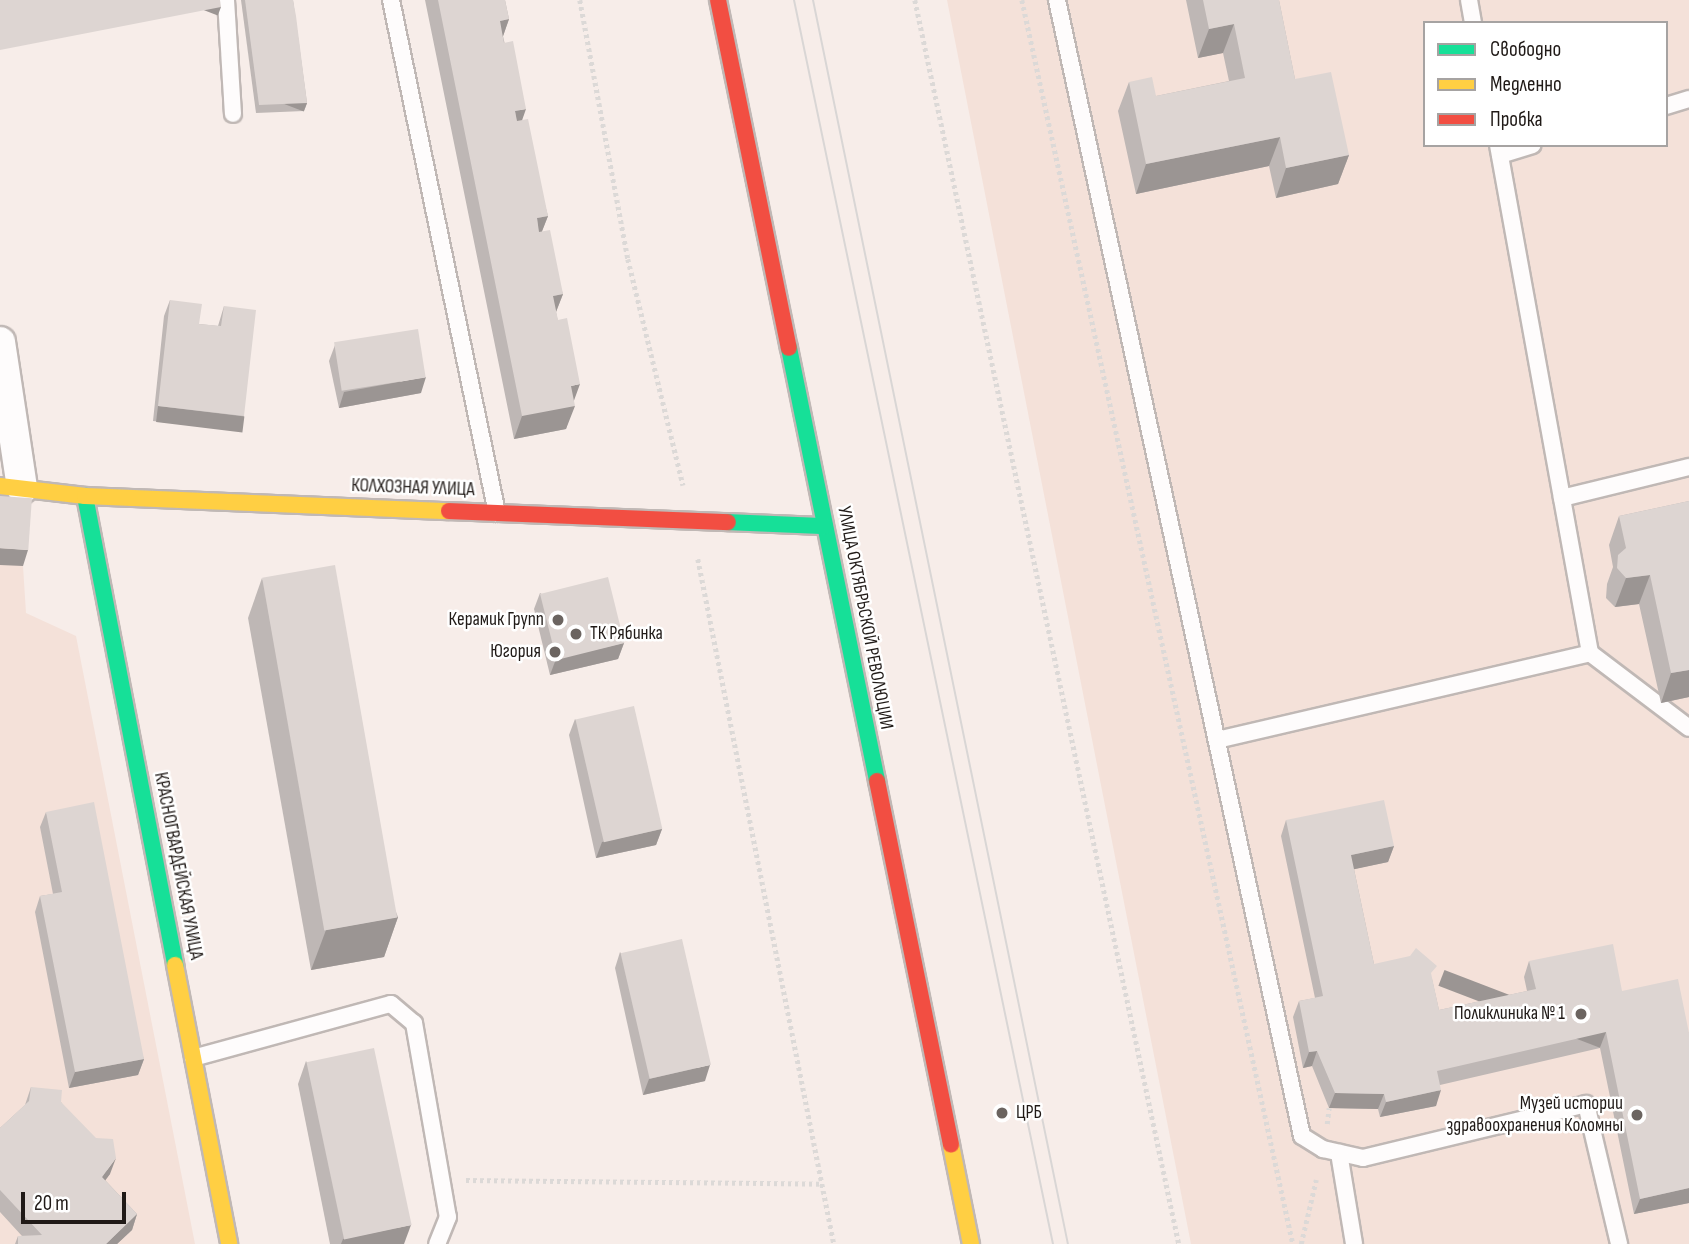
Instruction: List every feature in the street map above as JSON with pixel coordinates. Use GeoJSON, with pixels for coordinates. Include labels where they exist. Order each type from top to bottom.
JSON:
{"type":"FeatureCollection","features":[{"type":"Feature","properties":{"kind":"street","name":"УЛИЦА ОКТЯБРЬСКОЙ РЕВОЛЮЦИИ"},"geometry":{"type":"LineString","coordinates":[[718,0],[971,1244]]}},
{"type":"Feature","properties":{"kind":"street"},"geometry":{"type":"LineString","coordinates":[[0,342],[11,487]]}},
{"type":"Feature","properties":{"kind":"street","name":"КОЛХОЗНАЯ УЛИЦА"},"geometry":{"type":"LineString","coordinates":[[11,487],[85,496],[825,526]]}},
{"type":"Feature","properties":{"kind":"street","name":"КРАСНОГВАРДЕЙСКАЯ УЛИЦА"},"geometry":{"type":"LineString","coordinates":[[85,496],[229,1244]]}},
{"type":"Feature","properties":{"kind":"lane"},"geometry":{"type":"LineString","coordinates":[[226,0],[233,114]]}},
{"type":"Feature","properties":{"kind":"lane"},"geometry":{"type":"LineString","coordinates":[[391,0],[496,513]]}},
{"type":"Feature","properties":{"kind":"lane"},"geometry":{"type":"LineString","coordinates":[[1057,0],[1302,1136],[1339,1153],[1363,1158],[1586,1104],[1619,1244]]}},
{"type":"Feature","properties":{"kind":"lane"},"geometry":{"type":"LineString","coordinates":[[1469,0],[1473,21]]}},
{"type":"Feature","properties":{"kind":"lane"},"geometry":{"type":"LineString","coordinates":[[1668,105],[1689,99]]}},
{"type":"Feature","properties":{"kind":"lane"},"geometry":{"type":"LineString","coordinates":[[1519,147],[1499,150],[1590,653],[1689,728]]}},
{"type":"Feature","properties":{"kind":"lane"},"geometry":{"type":"LineString","coordinates":[[1562,498],[1689,467]]}},
{"type":"Feature","properties":{"kind":"lane"},"geometry":{"type":"LineString","coordinates":[[1217,740],[1590,653]]}},
{"type":"Feature","properties":{"kind":"lane"},"geometry":{"type":"LineString","coordinates":[[193,1058],[391,1004],[414,1023],[448,1217],[438,1244]]}},
{"type":"Feature","properties":{"kind":"lane"},"geometry":{"type":"LineString","coordinates":[[1339,1153],[1354,1244]]}},
{"type":"Feature","properties":{"kind":"path"},"geometry":{"type":"LineString","coordinates":[[580,0],[628,258],[691,520],[834,1244]]}},
{"type":"Feature","properties":{"kind":"path"},"geometry":{"type":"LineString","coordinates":[[915,0],[1179,1244]]}},
{"type":"Feature","properties":{"kind":"path"},"geometry":{"type":"LineString","coordinates":[[1023,0],[1293,1244]]}},
{"type":"Feature","properties":{"kind":"path"},"geometry":{"type":"LineString","coordinates":[[442,1180],[822,1185]]}},
{"type":"Feature","properties":{"kind":"shaded area"},"geometry":{"type":"Polygon","coordinates":[[[947,0],[1689,0],[1689,1244],[1191,1244],[947,0]]]}},
{"type":"Feature","properties":{"kind":"shaded area"},"geometry":{"type":"Polygon","coordinates":[[[0,512],[23,566],[26,613],[76,636],[195,1244],[0,1244],[0,512]]]}},
{"type":"Feature","properties":{"kind":"building"},"geometry":{"type":"Polygon","coordinates":[[[0,0],[220,0],[221,7],[0,50],[0,0]]]}},
{"type":"Feature","properties":{"kind":"building"},"geometry":{"type":"Polygon","coordinates":[[[245,0],[293,0],[307,103],[259,105],[245,0]]]}},
{"type":"Feature","properties":{"kind":"building"},"geometry":{"type":"Polygon","coordinates":[[[438,0],[505,0],[509,19],[500,21],[504,43],[513,41],[526,109],[515,111],[517,121],[528,119],[548,216],[537,218],[539,232],[550,230],[563,294],[553,296],[558,320],[567,318],[580,384],[571,386],[575,406],[522,416],[438,0]]]}},
{"type":"Feature","properties":{"kind":"building"},"geometry":{"type":"Polygon","coordinates":[[[1203,0],[1279,0],[1295,79],[1331,72],[1349,155],[1286,168],[1280,137],[1146,164],[1129,82],[1152,77],[1156,96],[1245,78],[1234,24],[1209,29],[1203,0]]]}},
{"type":"Feature","properties":{"kind":"building"},"geometry":{"type":"Polygon","coordinates":[[[170,300],[202,304],[199,324],[221,326],[224,306],[256,310],[244,416],[158,406],[170,300]]]}},
{"type":"Feature","properties":{"kind":"building"},"geometry":{"type":"Polygon","coordinates":[[[418,329],[426,377],[342,391],[334,342],[418,329]]]}},
{"type":"Feature","properties":{"kind":"building"},"geometry":{"type":"Polygon","coordinates":[[[0,496],[32,498],[28,550],[0,548],[0,496]]]}},
{"type":"Feature","properties":{"kind":"building"},"geometry":{"type":"Polygon","coordinates":[[[1689,501],[1689,670],[1671,673],[1650,575],[1626,578],[1617,568],[1618,555],[1626,548],[1619,516],[1689,501]]]}},
{"type":"Feature","properties":{"kind":"building"},"geometry":{"type":"Polygon","coordinates":[[[335,565],[397,918],[324,930],[262,578],[335,565]]]}},
{"type":"Feature","properties":{"kind":"building","name":"ТК Рябинка"},"geometry":{"type":"Polygon","coordinates":[[[608,577],[624,643],[557,660],[540,594],[608,577]]]}},
{"type":"Feature","properties":{"kind":"building"},"geometry":{"type":"Polygon","coordinates":[[[634,706],[662,829],[604,842],[576,719],[634,706]]]}},
{"type":"Feature","properties":{"kind":"building","name":"Поликлиника № 1"},"geometry":{"type":"Polygon","coordinates":[[[1384,800],[1394,846],[1351,855],[1374,964],[1410,956],[1416,948],[1437,966],[1431,973],[1439,1010],[1536,989],[1529,961],[1613,944],[1622,991],[1678,979],[1689,1033],[1689,1188],[1640,1199],[1606,1032],[1437,1071],[1441,1090],[1386,1102],[1384,1094],[1335,1093],[1317,1051],[1309,1052],[1299,1001],[1323,996],[1286,820],[1384,800]]]}},
{"type":"Feature","properties":{"kind":"building"},"geometry":{"type":"Polygon","coordinates":[[[94,802],[144,1059],[75,1072],[40,896],[62,892],[46,812],[94,802]]]}},
{"type":"Feature","properties":{"kind":"building"},"geometry":{"type":"Polygon","coordinates":[[[682,939],[711,1065],[650,1079],[621,953],[682,939]]]}},
{"type":"Feature","properties":{"kind":"building"},"geometry":{"type":"Polygon","coordinates":[[[374,1048],[412,1225],[344,1239],[307,1062],[374,1048]]]}},
{"type":"Feature","properties":{"kind":"building"},"geometry":{"type":"Polygon","coordinates":[[[31,1087],[62,1090],[61,1102],[96,1138],[113,1139],[116,1158],[102,1177],[137,1214],[106,1244],[18,1244],[18,1236],[42,1235],[0,1190],[0,1128],[29,1101],[31,1087]]]}},
{"type":"Feature","properties":{"kind":"tram line"},"geometry":{"type":"LineString","coordinates":[[794,0],[1053,1244]]}},
{"type":"Feature","properties":{"kind":"tram line"},"geometry":{"type":"LineString","coordinates":[[813,0],[1068,1244]]}},
{"type":"Feature","properties":{"kind":"traffic: fast"},"geometry":{"type":"LineString","coordinates":[[789,348],[877,781]]}},
{"type":"Feature","properties":{"kind":"traffic: fast"},"geometry":{"type":"LineString","coordinates":[[85,496],[175,965]]}},
{"type":"Feature","properties":{"kind":"traffic: fast"},"geometry":{"type":"LineString","coordinates":[[728,522],[825,526]]}},
{"type":"Feature","properties":{"kind":"traffic: slow"},"geometry":{"type":"LineString","coordinates":[[0,486],[85,496],[449,511]]}},
{"type":"Feature","properties":{"kind":"traffic: slow"},"geometry":{"type":"LineString","coordinates":[[175,965],[229,1244]]}},
{"type":"Feature","properties":{"kind":"traffic: slow"},"geometry":{"type":"LineString","coordinates":[[951,1145],[971,1244]]}},
{"type":"Feature","properties":{"kind":"traffic: jam"},"geometry":{"type":"LineString","coordinates":[[718,0],[789,348]]}},
{"type":"Feature","properties":{"kind":"traffic: jam"},"geometry":{"type":"LineString","coordinates":[[449,511],[728,522]]}},
{"type":"Feature","properties":{"kind":"traffic: jam"},"geometry":{"type":"LineString","coordinates":[[877,781],[951,1145]]}},
{"type":"Feature","properties":{"kind":"place","name":"Керамик Групп"},"geometry":{"type":"Point","coordinates":[558,620]}},
{"type":"Feature","properties":{"kind":"place","name":"ТК Рябинка"},"geometry":{"type":"Point","coordinates":[576,634]}},
{"type":"Feature","properties":{"kind":"place","name":"Югория"},"geometry":{"type":"Point","coordinates":[555,652]}},
{"type":"Feature","properties":{"kind":"place","name":"Поликлиника № 1"},"geometry":{"type":"Point","coordinates":[1581,1014]}},
{"type":"Feature","properties":{"kind":"place","name":"ЦРБ"},"geometry":{"type":"Point","coordinates":[1002,1113]}},
{"type":"Feature","properties":{"kind":"place","name":"Музей истории здравоохранения Коломны"},"geometry":{"type":"Point","coordinates":[1637,1115]}}]}
